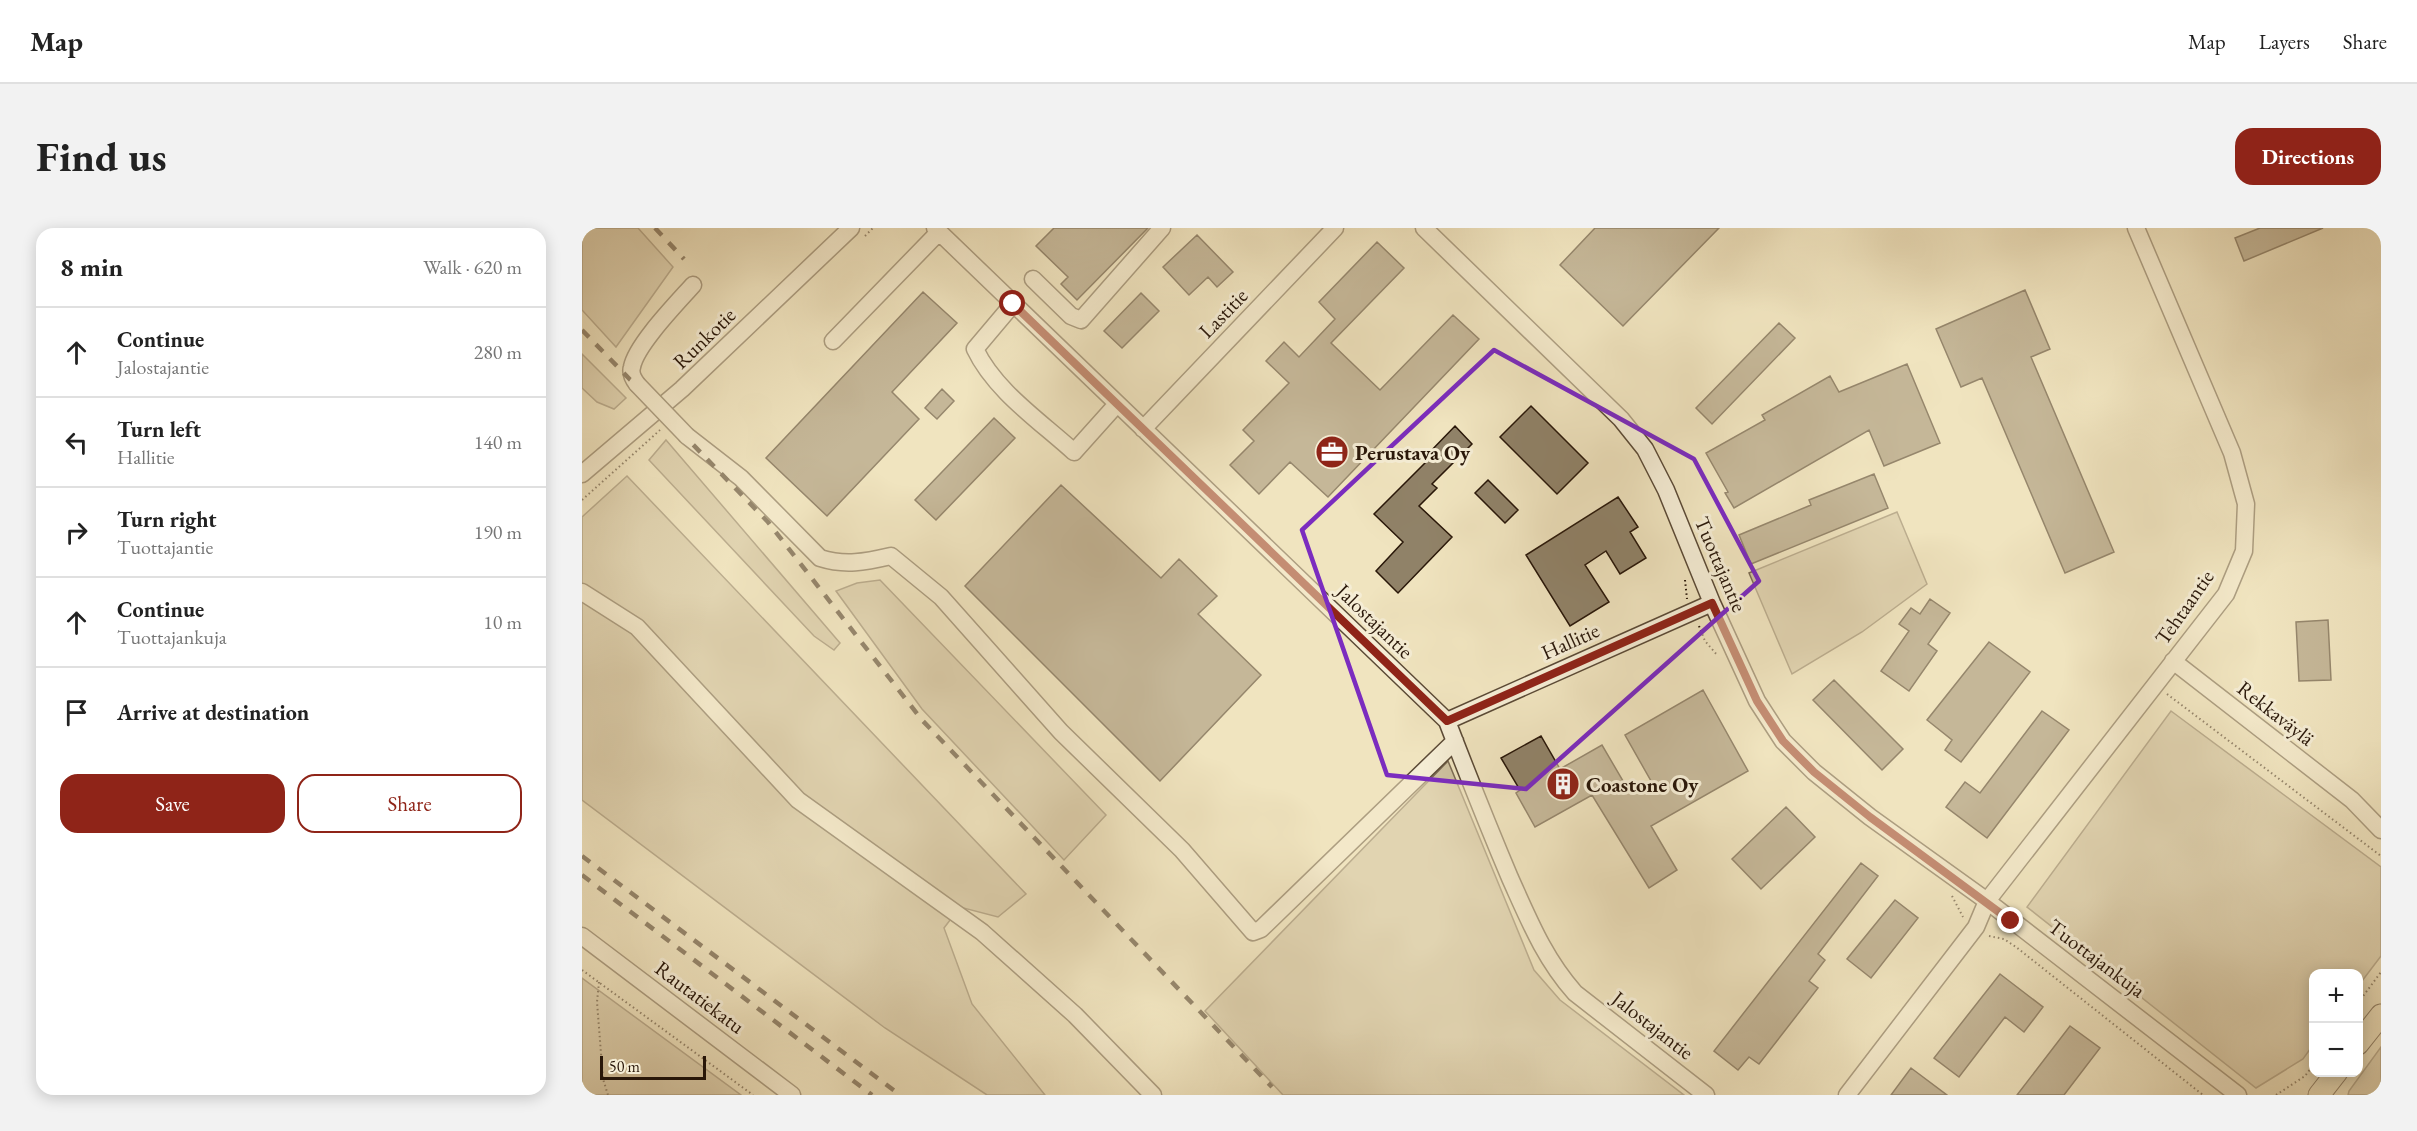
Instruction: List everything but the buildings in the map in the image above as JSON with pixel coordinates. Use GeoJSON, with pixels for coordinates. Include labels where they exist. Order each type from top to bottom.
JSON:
{"type":"FeatureCollection","features":[{"type":"Feature","properties":{"kind":"main road"},"geometry":{"type":"LineString","coordinates":[[2363,1038],[2381,1015]]}},
{"type":"Feature","properties":{"kind":"main road"},"geometry":{"type":"LineString","coordinates":[[2319,1095],[2333,1077]]}},
{"type":"Feature","properties":{"kind":"street","name":"Runkotie"},"geometry":{"type":"LineString","coordinates":[[582,474],[682,389],[851,228]]}},
{"type":"Feature","properties":{"kind":"street"},"geometry":{"type":"LineString","coordinates":[[1033,279],[1071,316],[1081,320],[1162,228]]}},
{"type":"Feature","properties":{"kind":"street","name":"Lastitie"},"geometry":{"type":"LineString","coordinates":[[1143,429],[1335,228]]}},
{"type":"Feature","properties":{"kind":"street","name":"Tuottajantie"},"geometry":{"type":"LineString","coordinates":[[1424,228],[1621,419],[1645,449],[1666,489],[1712,603],[1757,701],[1783,741],[1814,772],[1861,809],[1987,901]]}},
{"type":"Feature","properties":{"kind":"street","name":"Tehtaantie"},"geometry":{"type":"LineString","coordinates":[[1987,901],[2226,594],[2244,551],[2246,504],[2232,453],[2136,228]]}},
{"type":"Feature","properties":{"kind":"street"},"geometry":{"type":"LineString","coordinates":[[833,341],[937,230]]}},
{"type":"Feature","properties":{"kind":"street","name":"Jalostajantie"},"geometry":{"type":"LineString","coordinates":[[937,230],[1447,721],[1485,819],[1541,948],[1557,972],[1575,993],[1706,1095]]}},
{"type":"Feature","properties":{"kind":"street"},"geometry":{"type":"LineString","coordinates":[[693,285],[651,332],[632,367],[633,379],[637,384],[687,436],[741,478],[820,558],[836,563],[855,564],[891,556],[941,597],[1061,732],[1182,850],[1253,932],[1261,929],[1455,741]]}},
{"type":"Feature","properties":{"kind":"street"},"geometry":{"type":"LineString","coordinates":[[1013,304],[975,349],[983,366],[1022,406],[1074,452],[1117,404]]}},
{"type":"Feature","properties":{"kind":"street"},"geometry":{"type":"LineString","coordinates":[[582,592],[636,627],[798,800],[982,932],[1075,1015],[1153,1095]]}},
{"type":"Feature","properties":{"kind":"street","name":"Hallitie"},"geometry":{"type":"LineString","coordinates":[[1447,721],[1712,603]]}},
{"type":"Feature","properties":{"kind":"street","name":"Rekkaväylä"},"geometry":{"type":"LineString","coordinates":[[2173,661],[2352,800],[2381,830]]}},
{"type":"Feature","properties":{"kind":"street","name":"Rekkaväylä"},"geometry":{"type":"LineString","coordinates":[[2352,800],[2381,814]]}},
{"type":"Feature","properties":{"kind":"street"},"geometry":{"type":"LineString","coordinates":[[1847,1095],[1976,927],[1987,901]]}},
{"type":"Feature","properties":{"kind":"street","name":"Tuottajankuja"},"geometry":{"type":"LineString","coordinates":[[1987,901],[2238,1095]]}},
{"type":"Feature","properties":{"kind":"street","name":"Rautatiekatu"},"geometry":{"type":"LineString","coordinates":[[582,936],[792,1095]]}},
{"type":"Feature","properties":{"kind":"path"},"geometry":{"type":"LineString","coordinates":[[1684,575],[1687,597],[1705,641],[1723,661]]}},
{"type":"Feature","properties":{"kind":"path"},"geometry":{"type":"LineString","coordinates":[[2155,685],[2381,856]]}},
{"type":"Feature","properties":{"kind":"path"},"geometry":{"type":"LineString","coordinates":[[1949,891],[1961,916],[1990,938],[2004,939],[2016,947],[2203,1095]]}},
{"type":"Feature","properties":{"kind":"path"},"geometry":{"type":"LineString","coordinates":[[582,970],[753,1095]]}},
{"type":"Feature","properties":{"kind":"path"},"geometry":{"type":"LineString","coordinates":[[2363,996],[2381,972]]}},
{"type":"Feature","properties":{"kind":"path"},"geometry":{"type":"LineString","coordinates":[[599,982],[597,1002],[603,1079],[608,1095]]}},
{"type":"Feature","properties":{"kind":"path"},"geometry":{"type":"LineString","coordinates":[[2276,1095],[2305,1076],[2309,1070]]}},
{"type":"Feature","properties":{"kind":"highlighted area"},"geometry":{"type":"Polygon","coordinates":[[[1494,350],[1694,459],[1759,581],[1526,789],[1387,775],[1302,530],[1494,350]]]}},
{"type":"Feature","properties":{"kind":"shaded area"},"geometry":{"type":"Polygon","coordinates":[[[582,228],[638,228],[673,267],[616,347],[582,310],[582,228]]]}},
{"type":"Feature","properties":{"kind":"shaded area"},"geometry":{"type":"Polygon","coordinates":[[[582,354],[626,398],[614,409],[597,402],[582,388],[582,354]]]}},
{"type":"Feature","properties":{"kind":"shaded area"},"geometry":{"type":"Polygon","coordinates":[[[666,440],[840,643],[834,650],[814,636],[649,460],[666,440]]]}},
{"type":"Feature","properties":{"kind":"shaded area"},"geometry":{"type":"Polygon","coordinates":[[[627,476],[1026,894],[998,917],[960,907],[944,928],[972,1004],[1045,1095],[987,1095],[885,1028],[582,800],[582,517],[627,476]]]}},
{"type":"Feature","properties":{"kind":"shaded area"},"geometry":{"type":"Polygon","coordinates":[[[1897,512],[1927,584],[1862,632],[1792,674],[1749,573],[1897,512]]]}},
{"type":"Feature","properties":{"kind":"shaded area"},"geometry":{"type":"Polygon","coordinates":[[[880,580],[1106,815],[1064,860],[922,709],[836,591],[857,583],[880,580]]]}},
{"type":"Feature","properties":{"kind":"shaded area"},"geometry":{"type":"Polygon","coordinates":[[[2171,711],[2381,867],[2381,956],[2363,980],[2363,969],[2309,969],[2309,1051],[2303,1059],[2256,1088],[2027,907],[2171,711]]]}},
{"type":"Feature","properties":{"kind":"shaded area"},"geometry":{"type":"Polygon","coordinates":[[[1448,761],[1534,970],[1560,1000],[1684,1095],[1283,1095],[1205,1011],[1448,761]]]}},
{"type":"Feature","properties":{"kind":"shaded area"},"geometry":{"type":"Polygon","coordinates":[[[582,978],[741,1095],[582,1095],[582,978]]]}},
{"type":"Feature","properties":{"kind":"shaded area"},"geometry":{"type":"Polygon","coordinates":[[[2381,1047],[2381,1095],[2348,1095],[2359,1077],[2363,1077],[2363,1072],[2381,1047]]]}},
{"type":"Feature","properties":{"kind":"railway"},"geometry":{"type":"LineString","coordinates":[[655,228],[684,259]]}},
{"type":"Feature","properties":{"kind":"railway"},"geometry":{"type":"LineString","coordinates":[[582,330],[768,522],[922,720],[1272,1087]]}},
{"type":"Feature","properties":{"kind":"railway"},"geometry":{"type":"LineString","coordinates":[[582,856],[900,1095]]}},
{"type":"Feature","properties":{"kind":"railway"},"geometry":{"type":"LineString","coordinates":[[582,875],[872,1095]]}},
{"type":"Feature","properties":{"kind":"place","name":"Perustava Oy"},"geometry":{"type":"Point","coordinates":[1332,452]}},
{"type":"Feature","properties":{"kind":"place","name":"Coastone Oy"},"geometry":{"type":"Point","coordinates":[1563,784]}},
{"type":"Feature","properties":{"kind":"route"},"geometry":{"type":"LineString","coordinates":[[1013,304],[1447,721],[1712,603],[1757,701],[1783,741],[1814,772],[1870,817],[1987,901],[2011,921]]}}]}
